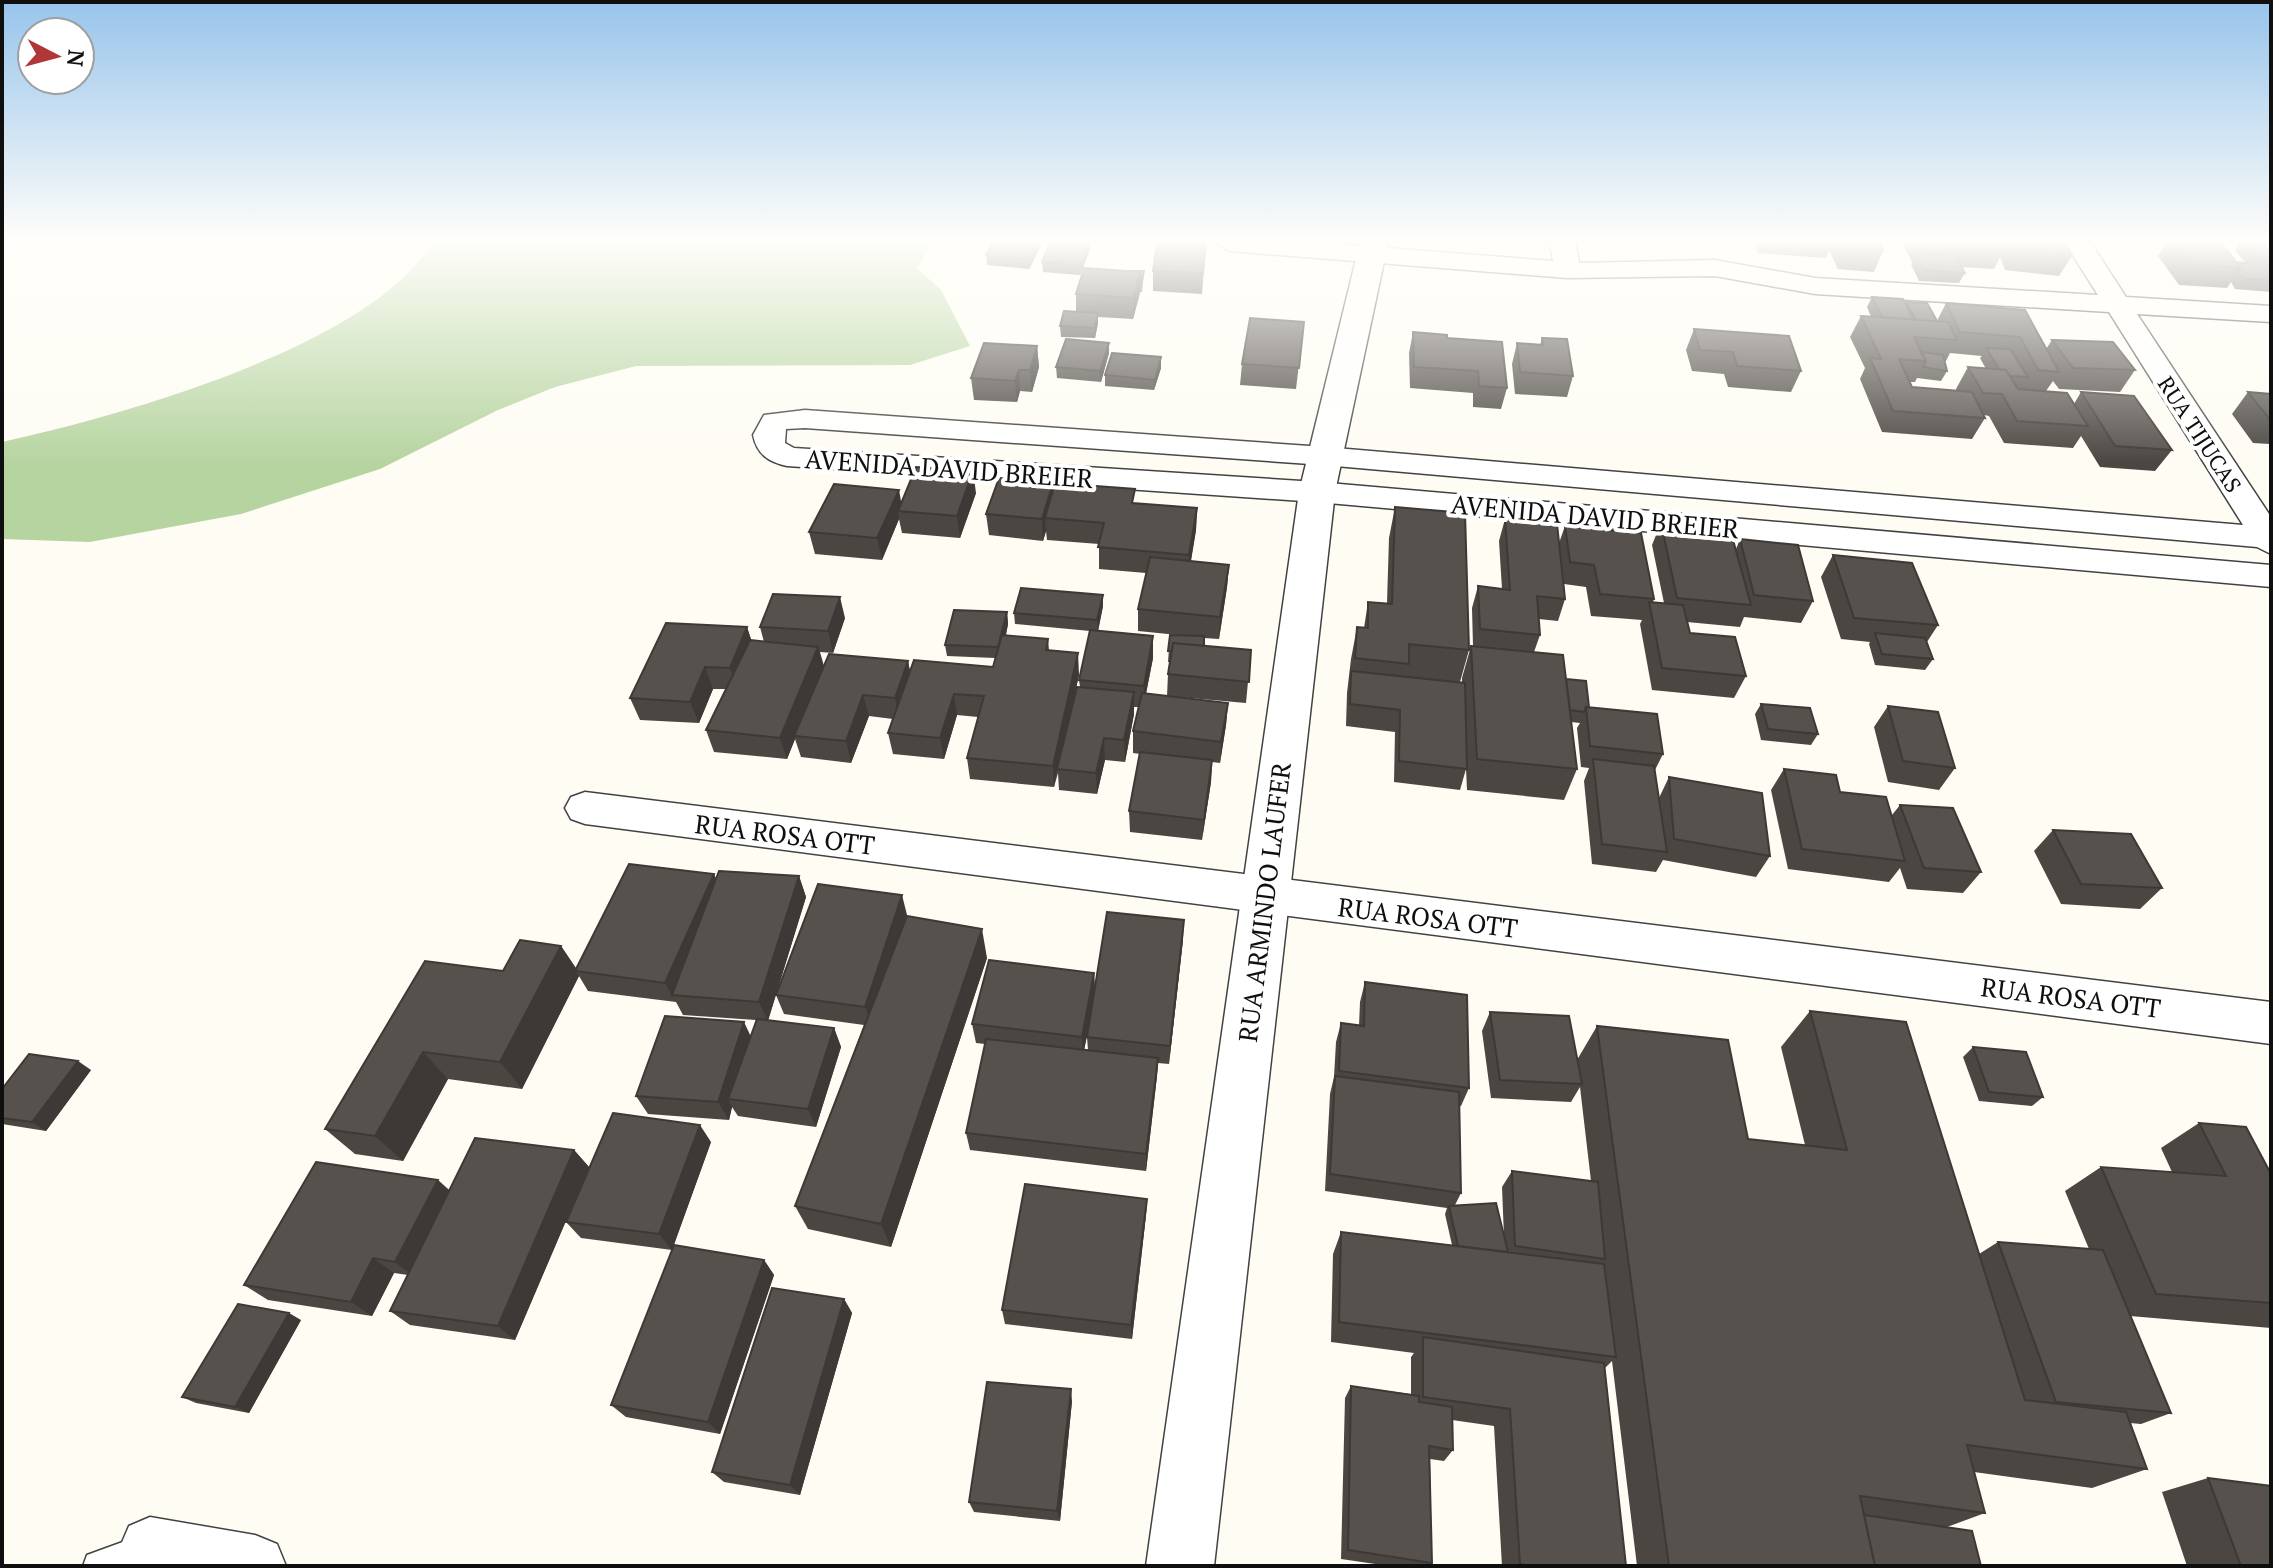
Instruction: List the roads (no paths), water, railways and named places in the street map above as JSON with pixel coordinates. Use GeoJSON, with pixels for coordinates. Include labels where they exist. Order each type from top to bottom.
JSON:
{"type":"FeatureCollection","features":[{"type":"Feature","properties":{"kind":"street","name":"RUA ARMINDO LAUFER"},"geometry":{"type":"LineString","coordinates":[[1180,1566],[1320,474],[1357,316]]}},
{"type":"Feature","properties":{"kind":"street","name":"RUA TIJUCAS"},"geometry":{"type":"LineString","coordinates":[[2124,316],[2270,540]]}},
{"type":"Feature","properties":{"kind":"street","name":"AVENIDA DAVID BREIER"},"geometry":{"type":"LineString","coordinates":[[2270,540],[1320,474],[787,457],[771,447],[768,435],[775,421],[805,419],[1320,474],[2271,576]]}},
{"type":"Feature","properties":{"kind":"street","name":"RUA ROSA OTT"},"geometry":{"type":"LineString","coordinates":[[585,808],[2271,1023]]}},
{"type":"Feature","properties":{"kind":"street"},"geometry":{"type":"LineString","coordinates":[[124,1557],[255,1566]]}}]}
